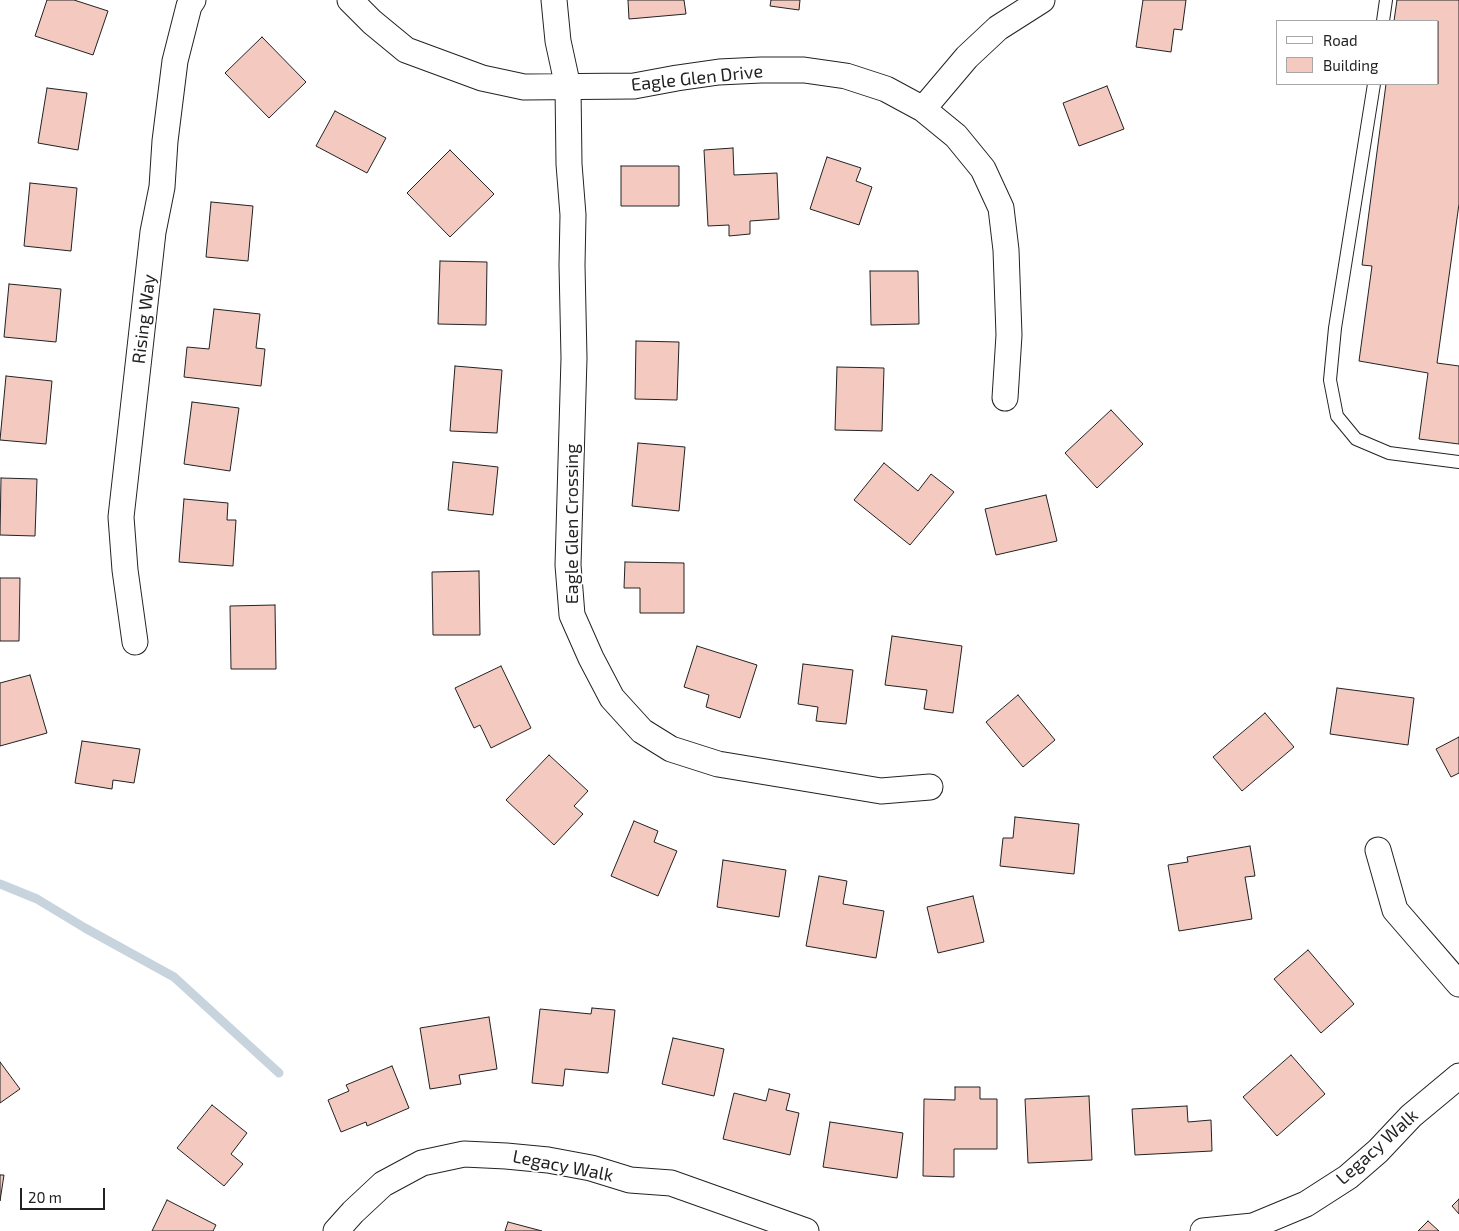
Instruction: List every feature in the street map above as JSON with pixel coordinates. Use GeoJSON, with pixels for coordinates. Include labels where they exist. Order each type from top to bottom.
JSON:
{"type":"FeatureCollection","features":[{"type":"Feature","properties":{"kind":"street","name":"Rising Way"},"geometry":{"type":"LineString","coordinates":[[135,642],[125,570],[121,517],[153,232],[162,186],[165,141],[175,61],[188,6],[193,0]]}},
{"type":"Feature","properties":{"kind":"street","name":"Eagle Glen Drive"},"geometry":{"type":"LineString","coordinates":[[350,0],[372,22],[406,50],[482,78],[524,87],[634,86],[719,72],[804,70],[846,76],[886,89],[924,109],[956,136],[983,169],[1001,208],[1006,250],[1009,335],[1005,398]]}},
{"type":"Feature","properties":{"kind":"street","name":"Eagle Glen Crossing"},"geometry":{"type":"LineString","coordinates":[[554,0],[558,41],[568,87],[569,164],[573,215],[574,358],[568,565],[572,614],[591,658],[612,698],[642,731],[671,749],[718,764],[881,790],[930,787]]}},
{"type":"Feature","properties":{"kind":"street"},"geometry":{"type":"LineString","coordinates":[[924,109],[961,63],[979,45],[998,28],[1042,0]]}},
{"type":"Feature","properties":{"kind":"street"},"geometry":{"type":"LineString","coordinates":[[1378,850],[1395,910],[1459,984]]}},
{"type":"Feature","properties":{"kind":"street","name":"Legacy Walk"},"geometry":{"type":"LineString","coordinates":[[1203,1231],[1253,1226],[1306,1204],[1348,1176],[1378,1151],[1411,1116],[1459,1076]]}},
{"type":"Feature","properties":{"kind":"street","name":"Legacy Walk"},"geometry":{"type":"LineString","coordinates":[[336,1231],[383,1184],[422,1163],[464,1154],[548,1160],[590,1168],[630,1180],[671,1182],[806,1231]]}},
{"type":"Feature","properties":{"kind":"lane"},"geometry":{"type":"LineString","coordinates":[[1383,20],[1386,0]]}},
{"type":"Feature","properties":{"kind":"lane"},"geometry":{"type":"LineString","coordinates":[[1374,85],[1335,328],[1330,380],[1337,416],[1356,439],[1389,453],[1459,462]]}},
{"type":"Feature","properties":{"kind":"building"},"geometry":{"type":"Polygon","coordinates":[[[47,0],[74,0],[108,11],[93,55],[35,36],[47,0]]]}},
{"type":"Feature","properties":{"kind":"building"},"geometry":{"type":"Polygon","coordinates":[[[628,0],[684,0],[686,14],[629,19],[628,0]]]}},
{"type":"Feature","properties":{"kind":"building"},"geometry":{"type":"Polygon","coordinates":[[[771,0],[800,0],[799,10],[770,6],[771,0]]]}},
{"type":"Feature","properties":{"kind":"building"},"geometry":{"type":"Polygon","coordinates":[[[1143,0],[1186,0],[1182,30],[1174,29],[1171,52],[1136,47],[1143,0]]]}},
{"type":"Feature","properties":{"kind":"building"},"geometry":{"type":"Polygon","coordinates":[[[1397,0],[1459,0],[1459,204],[1437,363],[1459,366],[1459,444],[1419,439],[1428,373],[1359,361],[1372,266],[1362,265],[1386,85],[1439,85],[1439,20],[1394,20],[1397,0]]]}},
{"type":"Feature","properties":{"kind":"building"},"geometry":{"type":"Polygon","coordinates":[[[262,37],[306,82],[269,118],[225,73],[262,37]]]}},
{"type":"Feature","properties":{"kind":"building"},"geometry":{"type":"Polygon","coordinates":[[[1107,86],[1124,129],[1079,146],[1063,103],[1107,86]]]}},
{"type":"Feature","properties":{"kind":"building"},"geometry":{"type":"Polygon","coordinates":[[[47,88],[87,93],[78,150],[38,143],[47,88]]]}},
{"type":"Feature","properties":{"kind":"building"},"geometry":{"type":"Polygon","coordinates":[[[335,111],[386,138],[367,173],[316,146],[335,111]]]}},
{"type":"Feature","properties":{"kind":"building"},"geometry":{"type":"Polygon","coordinates":[[[733,148],[734,175],[777,173],[779,219],[750,221],[750,234],[729,236],[729,225],[708,226],[704,150],[733,148]]]}},
{"type":"Feature","properties":{"kind":"building"},"geometry":{"type":"Polygon","coordinates":[[[450,150],[494,194],[450,237],[407,193],[450,150]]]}},
{"type":"Feature","properties":{"kind":"building"},"geometry":{"type":"Polygon","coordinates":[[[827,157],[861,168],[856,181],[872,187],[859,225],[810,209],[827,157]]]}},
{"type":"Feature","properties":{"kind":"building"},"geometry":{"type":"Polygon","coordinates":[[[621,166],[679,166],[679,206],[621,206],[621,166]]]}},
{"type":"Feature","properties":{"kind":"building"},"geometry":{"type":"Polygon","coordinates":[[[30,183],[77,188],[71,251],[24,246],[30,183]]]}},
{"type":"Feature","properties":{"kind":"building"},"geometry":{"type":"Polygon","coordinates":[[[211,202],[253,206],[248,261],[206,257],[211,202]]]}},
{"type":"Feature","properties":{"kind":"building"},"geometry":{"type":"Polygon","coordinates":[[[440,261],[487,262],[486,325],[438,324],[440,261]]]}},
{"type":"Feature","properties":{"kind":"building"},"geometry":{"type":"Polygon","coordinates":[[[870,271],[918,271],[919,324],[871,325],[870,271]]]}},
{"type":"Feature","properties":{"kind":"building"},"geometry":{"type":"Polygon","coordinates":[[[9,284],[61,289],[56,342],[4,337],[9,284]]]}},
{"type":"Feature","properties":{"kind":"building"},"geometry":{"type":"Polygon","coordinates":[[[214,309],[260,314],[256,348],[265,349],[261,386],[184,377],[187,347],[209,349],[214,309]]]}},
{"type":"Feature","properties":{"kind":"building"},"geometry":{"type":"Polygon","coordinates":[[[636,341],[679,342],[677,400],[635,399],[636,341]]]}},
{"type":"Feature","properties":{"kind":"building"},"geometry":{"type":"Polygon","coordinates":[[[455,366],[502,370],[497,433],[450,431],[455,366]]]}},
{"type":"Feature","properties":{"kind":"building"},"geometry":{"type":"Polygon","coordinates":[[[837,367],[884,368],[882,431],[835,430],[837,367]]]}},
{"type":"Feature","properties":{"kind":"building"},"geometry":{"type":"Polygon","coordinates":[[[6,376],[52,381],[46,444],[0,440],[6,376]]]}},
{"type":"Feature","properties":{"kind":"building"},"geometry":{"type":"Polygon","coordinates":[[[192,402],[239,408],[230,471],[184,464],[192,402]]]}},
{"type":"Feature","properties":{"kind":"building"},"geometry":{"type":"Polygon","coordinates":[[[1111,410],[1143,444],[1097,488],[1065,453],[1111,410]]]}},
{"type":"Feature","properties":{"kind":"building"},"geometry":{"type":"Polygon","coordinates":[[[638,443],[685,447],[679,511],[632,506],[638,443]]]}},
{"type":"Feature","properties":{"kind":"building"},"geometry":{"type":"Polygon","coordinates":[[[453,462],[498,467],[493,515],[448,510],[453,462]]]}},
{"type":"Feature","properties":{"kind":"building"},"geometry":{"type":"Polygon","coordinates":[[[884,463],[918,491],[931,474],[954,492],[910,545],[854,500],[884,463]]]}},
{"type":"Feature","properties":{"kind":"building"},"geometry":{"type":"Polygon","coordinates":[[[1,478],[37,479],[35,536],[0,535],[1,478]]]}},
{"type":"Feature","properties":{"kind":"building"},"geometry":{"type":"Polygon","coordinates":[[[1046,495],[1057,541],[996,555],[985,509],[1046,495]]]}},
{"type":"Feature","properties":{"kind":"building"},"geometry":{"type":"Polygon","coordinates":[[[184,499],[228,503],[227,520],[236,520],[233,566],[179,562],[184,499]]]}},
{"type":"Feature","properties":{"kind":"building"},"geometry":{"type":"Polygon","coordinates":[[[625,562],[684,563],[684,613],[640,613],[640,588],[624,588],[625,562]]]}},
{"type":"Feature","properties":{"kind":"building"},"geometry":{"type":"Polygon","coordinates":[[[479,571],[480,635],[433,635],[432,572],[479,571]]]}},
{"type":"Feature","properties":{"kind":"building"},"geometry":{"type":"Polygon","coordinates":[[[0,578],[20,578],[19,641],[0,641],[0,578]]]}},
{"type":"Feature","properties":{"kind":"building"},"geometry":{"type":"Polygon","coordinates":[[[275,605],[276,669],[231,669],[230,606],[275,605]]]}},
{"type":"Feature","properties":{"kind":"building"},"geometry":{"type":"Polygon","coordinates":[[[892,636],[962,646],[953,713],[924,709],[927,690],[885,685],[892,636]]]}},
{"type":"Feature","properties":{"kind":"building"},"geometry":{"type":"Polygon","coordinates":[[[697,646],[757,665],[740,718],[706,707],[709,695],[684,687],[697,646]]]}},
{"type":"Feature","properties":{"kind":"building"},"geometry":{"type":"Polygon","coordinates":[[[803,664],[853,670],[846,724],[816,721],[818,707],[798,704],[803,664]]]}},
{"type":"Feature","properties":{"kind":"building"},"geometry":{"type":"Polygon","coordinates":[[[501,666],[531,728],[491,748],[480,725],[474,728],[455,688],[501,666]]]}},
{"type":"Feature","properties":{"kind":"building"},"geometry":{"type":"Polygon","coordinates":[[[30,675],[47,733],[0,746],[0,683],[30,675]]]}},
{"type":"Feature","properties":{"kind":"building"},"geometry":{"type":"Polygon","coordinates":[[[1337,688],[1414,698],[1408,745],[1330,734],[1337,688]]]}},
{"type":"Feature","properties":{"kind":"building"},"geometry":{"type":"Polygon","coordinates":[[[1018,695],[1055,740],[1023,767],[986,722],[1018,695]]]}},
{"type":"Feature","properties":{"kind":"building"},"geometry":{"type":"Polygon","coordinates":[[[1265,713],[1294,747],[1242,791],[1213,757],[1265,713]]]}},
{"type":"Feature","properties":{"kind":"building"},"geometry":{"type":"Polygon","coordinates":[[[1459,737],[1459,773],[1451,777],[1436,749],[1459,737]]]}},
{"type":"Feature","properties":{"kind":"building"},"geometry":{"type":"Polygon","coordinates":[[[82,741],[140,749],[134,783],[113,780],[112,789],[75,783],[82,741]]]}},
{"type":"Feature","properties":{"kind":"building"},"geometry":{"type":"Polygon","coordinates":[[[549,755],[588,791],[574,806],[583,814],[554,845],[506,800],[549,755]]]}},
{"type":"Feature","properties":{"kind":"building"},"geometry":{"type":"Polygon","coordinates":[[[1015,817],[1079,824],[1074,874],[1000,866],[1003,838],[1013,838],[1015,817]]]}},
{"type":"Feature","properties":{"kind":"building"},"geometry":{"type":"Polygon","coordinates":[[[634,821],[658,831],[654,842],[677,851],[658,896],[611,876],[634,821]]]}},
{"type":"Feature","properties":{"kind":"building"},"geometry":{"type":"Polygon","coordinates":[[[1250,846],[1255,876],[1245,877],[1252,919],[1179,931],[1168,865],[1188,862],[1187,857],[1250,846]]]}},
{"type":"Feature","properties":{"kind":"building"},"geometry":{"type":"Polygon","coordinates":[[[723,860],[786,870],[779,917],[717,907],[723,860]]]}},
{"type":"Feature","properties":{"kind":"building"},"geometry":{"type":"Polygon","coordinates":[[[819,876],[847,881],[843,904],[884,911],[876,958],[806,946],[819,876]]]}},
{"type":"Feature","properties":{"kind":"building"},"geometry":{"type":"Polygon","coordinates":[[[973,896],[984,942],[938,953],[927,907],[973,896]]]}},
{"type":"Feature","properties":{"kind":"building"},"geometry":{"type":"Polygon","coordinates":[[[1308,950],[1354,1004],[1321,1033],[1274,979],[1308,950]]]}},
{"type":"Feature","properties":{"kind":"building"},"geometry":{"type":"Polygon","coordinates":[[[592,1008],[615,1010],[608,1073],[565,1069],[563,1086],[532,1083],[540,1009],[591,1014],[592,1008]]]}},
{"type":"Feature","properties":{"kind":"building"},"geometry":{"type":"Polygon","coordinates":[[[489,1017],[497,1069],[459,1075],[461,1084],[430,1089],[420,1028],[489,1017]]]}},
{"type":"Feature","properties":{"kind":"building"},"geometry":{"type":"Polygon","coordinates":[[[673,1038],[724,1049],[714,1096],[662,1084],[673,1038]]]}},
{"type":"Feature","properties":{"kind":"building"},"geometry":{"type":"Polygon","coordinates":[[[1291,1055],[1325,1094],[1277,1136],[1243,1097],[1291,1055]]]}},
{"type":"Feature","properties":{"kind":"building"},"geometry":{"type":"Polygon","coordinates":[[[0,1062],[20,1089],[0,1103],[0,1062]]]}},
{"type":"Feature","properties":{"kind":"building"},"geometry":{"type":"Polygon","coordinates":[[[392,1066],[409,1108],[367,1126],[366,1122],[341,1132],[328,1100],[349,1091],[346,1085],[392,1066]]]}},
{"type":"Feature","properties":{"kind":"building"},"geometry":{"type":"Polygon","coordinates":[[[955,1087],[980,1087],[980,1099],[997,1099],[997,1149],[954,1149],[954,1177],[923,1176],[924,1099],[955,1100],[955,1087]]]}},
{"type":"Feature","properties":{"kind":"building"},"geometry":{"type":"Polygon","coordinates":[[[769,1089],[790,1094],[786,1110],[799,1113],[790,1155],[723,1139],[734,1093],[766,1101],[769,1089]]]}},
{"type":"Feature","properties":{"kind":"building"},"geometry":{"type":"Polygon","coordinates":[[[1089,1096],[1092,1160],[1028,1163],[1025,1099],[1089,1096]]]}},
{"type":"Feature","properties":{"kind":"building"},"geometry":{"type":"Polygon","coordinates":[[[212,1105],[247,1133],[231,1154],[243,1164],[224,1186],[177,1148],[212,1105]]]}},
{"type":"Feature","properties":{"kind":"building"},"geometry":{"type":"Polygon","coordinates":[[[1187,1106],[1188,1122],[1211,1120],[1212,1151],[1135,1155],[1132,1109],[1187,1106]]]}},
{"type":"Feature","properties":{"kind":"building"},"geometry":{"type":"Polygon","coordinates":[[[830,1122],[903,1133],[897,1178],[823,1167],[830,1122]]]}},
{"type":"Feature","properties":{"kind":"building"},"geometry":{"type":"Polygon","coordinates":[[[0,1175],[4,1175],[0,1201],[0,1175]]]}},
{"type":"Feature","properties":{"kind":"building"},"geometry":{"type":"Polygon","coordinates":[[[1459,1199],[1459,1214],[1452,1206],[1459,1199]]]}},
{"type":"Feature","properties":{"kind":"building"},"geometry":{"type":"Polygon","coordinates":[[[167,1200],[216,1225],[213,1231],[152,1231],[167,1200]]]}},
{"type":"Feature","properties":{"kind":"building"},"geometry":{"type":"Polygon","coordinates":[[[1428,1221],[1439,1231],[1418,1231],[1428,1221]]]}},
{"type":"Feature","properties":{"kind":"building"},"geometry":{"type":"Polygon","coordinates":[[[508,1222],[542,1231],[505,1231],[508,1222]]]}},
{"type":"Feature","properties":{"kind":"waterway"},"geometry":{"type":"LineString","coordinates":[[0,884],[37,899],[174,977],[279,1073]]}}]}
